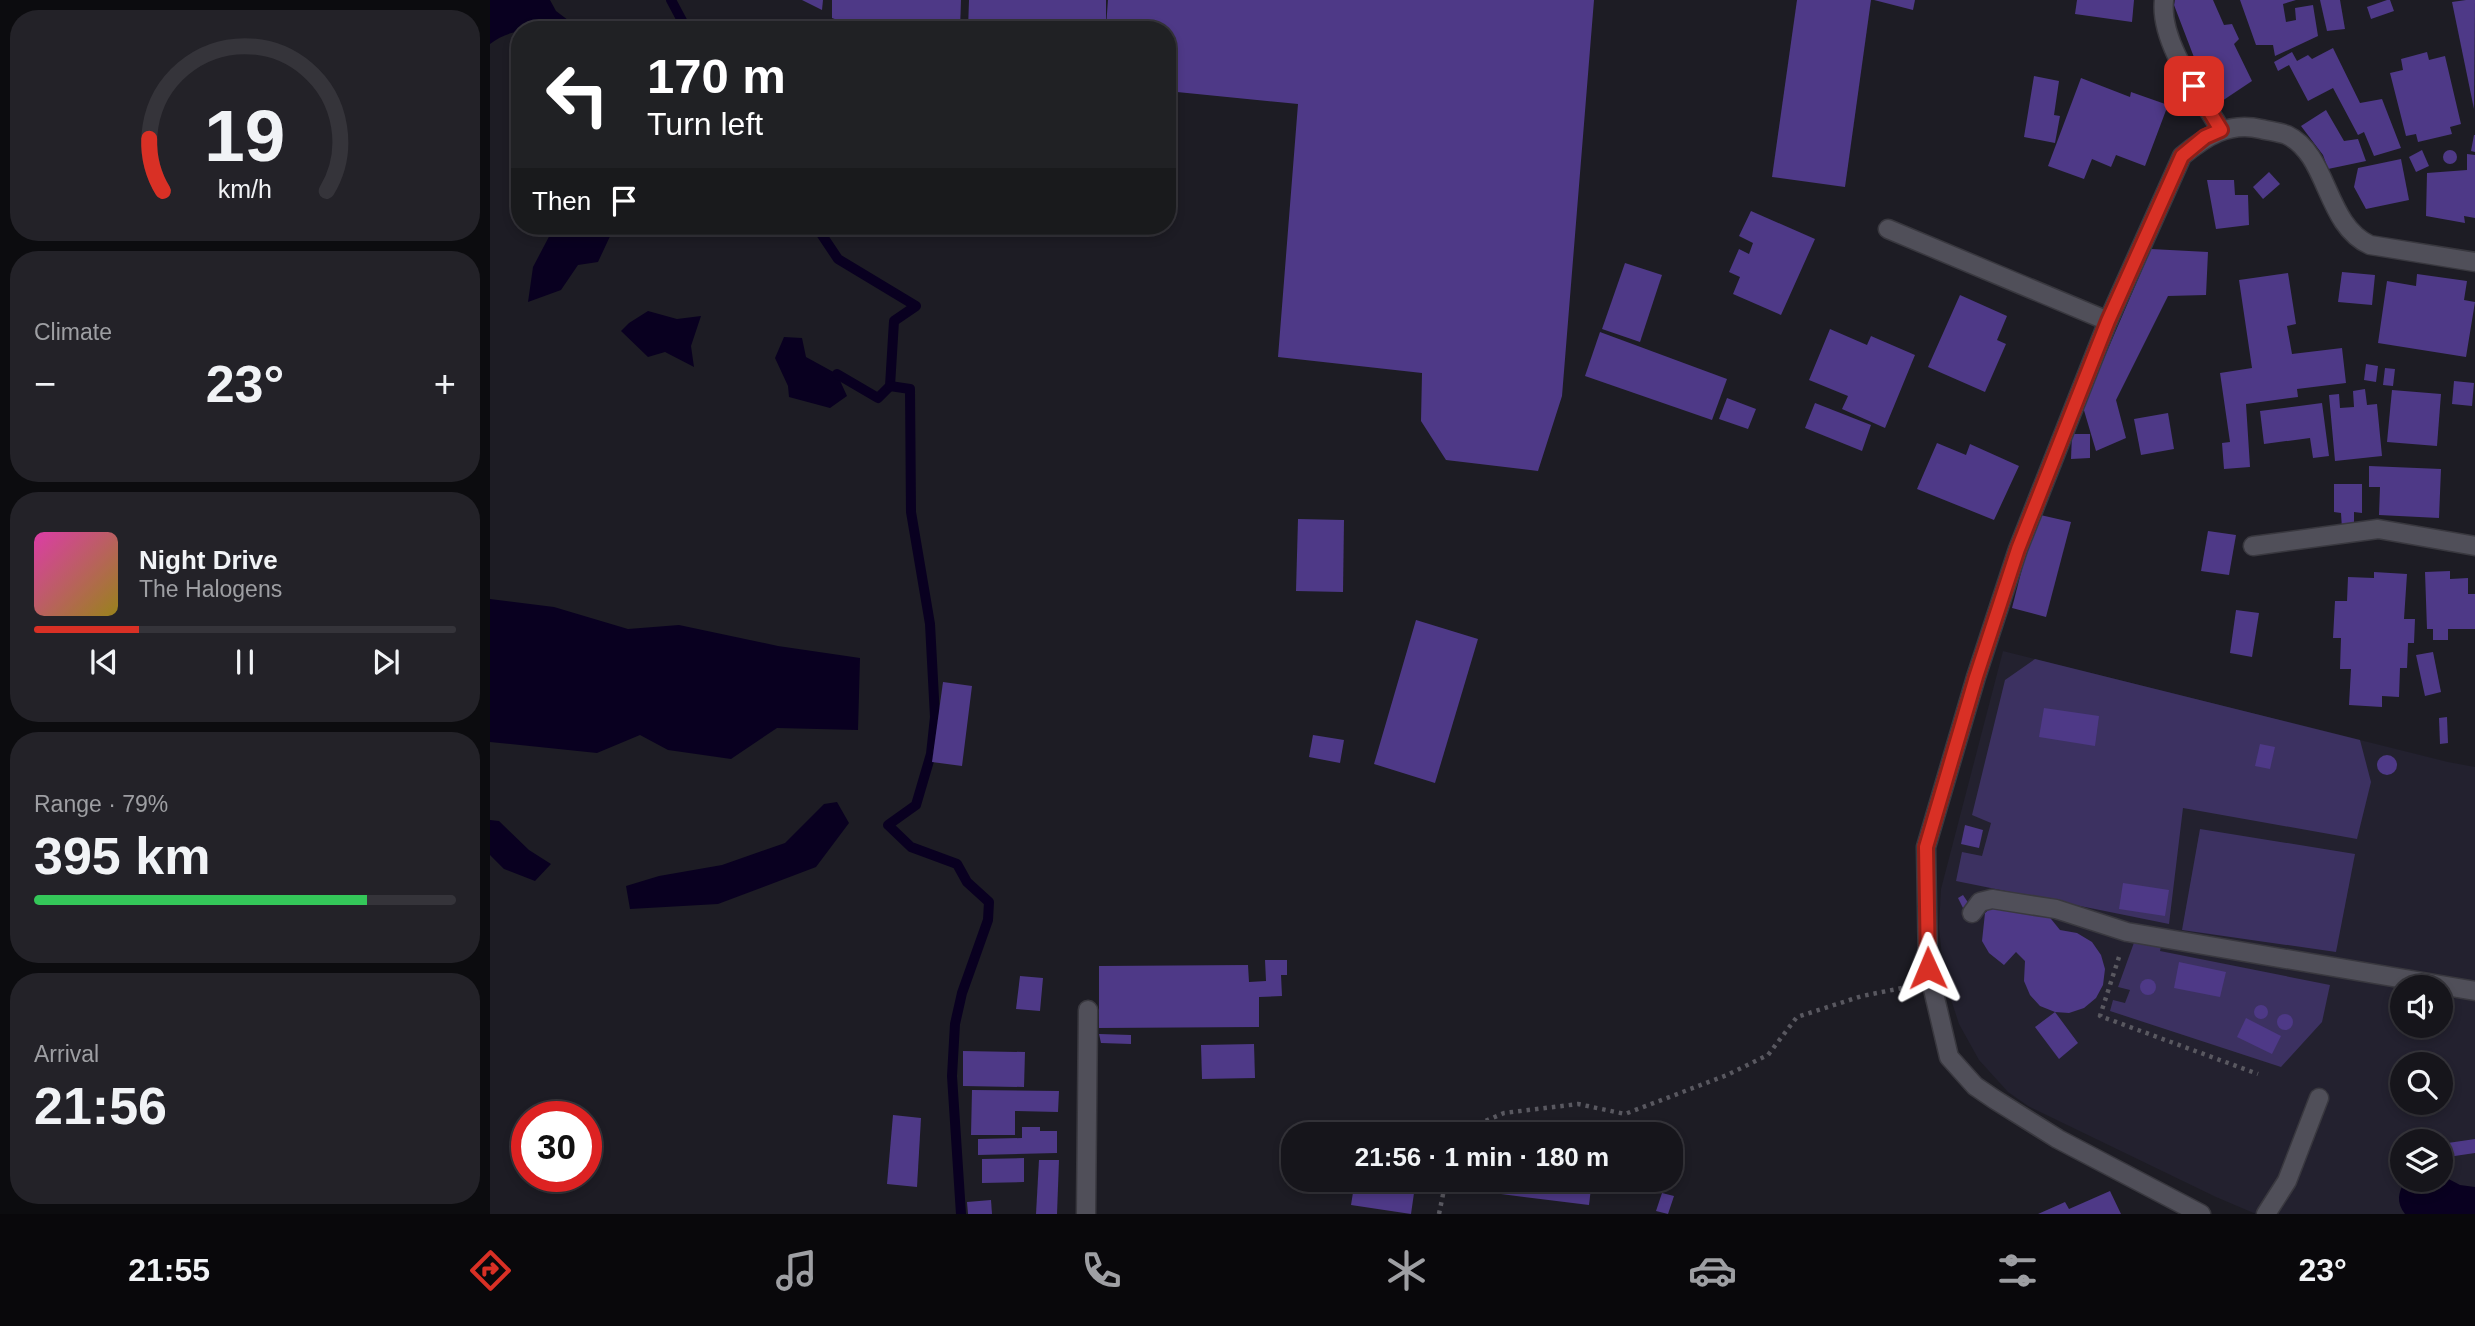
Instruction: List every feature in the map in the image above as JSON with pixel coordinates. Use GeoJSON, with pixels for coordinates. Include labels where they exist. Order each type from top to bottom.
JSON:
{"type":"FeatureCollection","features":[{"type":"Feature","properties":{"kind":"street"},"geometry":{"type":"LineString","coordinates":[[2164,0],[2169,35],[2177,55],[2221,130]]}},
{"type":"Feature","properties":{"kind":"street"},"geometry":{"type":"LineString","coordinates":[[2201,1214],[2059,1139],[1975,1086],[1948,1057],[1928,968],[1926,847],[1976,677],[2018,549],[2108,321],[2182,156],[2205,137],[2221,130],[2255,127],[2286,135],[2299,143],[2312,159],[2336,209],[2361,241],[2370,245],[2475,262]]}},
{"type":"Feature","properties":{"kind":"street"},"geometry":{"type":"LineString","coordinates":[[1888,229],[2108,321]]}},
{"type":"Feature","properties":{"kind":"street"},"geometry":{"type":"LineString","coordinates":[[2253,546],[2378,529],[2475,546]]}},
{"type":"Feature","properties":{"kind":"street"},"geometry":{"type":"LineString","coordinates":[[1972,913],[1980,902],[1992,899],[2056,909],[2127,932],[2475,991]]}},
{"type":"Feature","properties":{"kind":"street"},"geometry":{"type":"LineString","coordinates":[[1086,1214],[1088,1010]]}},
{"type":"Feature","properties":{"kind":"street"},"geometry":{"type":"LineString","coordinates":[[2266,1214],[2287,1181],[2319,1098]]}},
{"type":"Feature","properties":{"kind":"path"},"geometry":{"type":"LineString","coordinates":[[2127,932],[2100,1016],[2258,1074]]}},
{"type":"Feature","properties":{"kind":"path"},"geometry":{"type":"LineString","coordinates":[[1483,1122],[1504,1113],[1578,1104],[1625,1114],[1727,1075],[1768,1055],[1797,1017],[1862,996],[1931,982]]}},
{"type":"Feature","properties":{"kind":"path"},"geometry":{"type":"LineString","coordinates":[[1439,1214],[1444,1192]]}},
{"type":"Feature","properties":{"kind":"shaded area"},"geometry":{"type":"Polygon","coordinates":[[[490,0],[550,0],[556,11],[569,21],[511,21],[511,33],[490,44],[490,0]]]}},
{"type":"Feature","properties":{"kind":"shaded area"},"geometry":{"type":"Polygon","coordinates":[[[550,235],[611,235],[598,262],[578,265],[561,290],[528,302],[533,267],[550,235]]]}},
{"type":"Feature","properties":{"kind":"shaded area"},"geometry":{"type":"Polygon","coordinates":[[[648,311],[677,319],[701,316],[691,346],[694,367],[665,352],[648,357],[621,331],[648,311]]]}},
{"type":"Feature","properties":{"kind":"shaded area"},"geometry":{"type":"Polygon","coordinates":[[[784,337],[802,338],[806,357],[837,374],[847,396],[830,408],[789,397],[788,386],[775,358],[784,337]]]}},
{"type":"Feature","properties":{"kind":"shaded area"},"geometry":{"type":"Polygon","coordinates":[[[490,599],[554,607],[628,629],[679,625],[778,646],[860,658],[858,730],[777,728],[731,759],[668,750],[640,735],[597,753],[490,742],[490,599]]]}},
{"type":"Feature","properties":{"kind":"shaded area"},"geometry":{"type":"Polygon","coordinates":[[[2003,651],[2475,767],[2475,1214],[2256,1214],[2028,1106],[2008,1092],[1979,1060],[1959,1024],[1944,978],[1939,927],[1941,889],[2003,651]]]}},
{"type":"Feature","properties":{"kind":"shaded area"},"geometry":{"type":"Polygon","coordinates":[[[2035,659],[2360,740],[2371,782],[2357,839],[2183,808],[2169,924],[1956,881],[1962,852],[1982,856],[1991,823],[1972,815],[2005,680],[2035,659]]]}},
{"type":"Feature","properties":{"kind":"shaded area"},"geometry":{"type":"Polygon","coordinates":[[[837,802],[849,823],[816,867],[718,904],[630,909],[626,886],[659,876],[722,865],[785,843],[824,804],[837,802]]]}},
{"type":"Feature","properties":{"kind":"shaded area"},"geometry":{"type":"Polygon","coordinates":[[[490,820],[499,821],[529,850],[551,864],[535,881],[504,869],[490,855],[490,820]]]}},
{"type":"Feature","properties":{"kind":"shaded area"},"geometry":{"type":"Polygon","coordinates":[[[2200,829],[2355,854],[2336,952],[2182,930],[2200,829]]]}},
{"type":"Feature","properties":{"kind":"shaded area"},"geometry":{"type":"Polygon","coordinates":[[[2136,937],[2162,942],[2160,951],[2330,985],[2322,1022],[2281,1067],[2110,1011],[2113,1000],[2125,1003],[2130,990],[2118,987],[2136,937]]]}},
{"type":"Feature","properties":{"kind":"shaded area"},"geometry":{"type":"Polygon","coordinates":[[[2453,1181],[2475,1187],[2475,1214],[2405,1214],[2399,1198],[2400,1192],[2453,1192],[2453,1181]]]}},
{"type":"Feature","properties":{"kind":"building"},"geometry":{"type":"Polygon","coordinates":[[[802,0],[823,0],[822,10],[802,0]]]}},
{"type":"Feature","properties":{"kind":"building"},"geometry":{"type":"Polygon","coordinates":[[[832,0],[961,0],[960,21],[840,21],[832,18],[832,0]]]}},
{"type":"Feature","properties":{"kind":"building"},"geometry":{"type":"Polygon","coordinates":[[[969,0],[1106,0],[1106,21],[968,21],[969,0]]]}},
{"type":"Feature","properties":{"kind":"building"},"geometry":{"type":"Polygon","coordinates":[[[1108,0],[1594,0],[1562,396],[1538,471],[1446,460],[1421,421],[1422,373],[1278,357],[1298,104],[1176,92],[1176,21],[1106,21],[1108,0]]]}},
{"type":"Feature","properties":{"kind":"building"},"geometry":{"type":"Polygon","coordinates":[[[1797,0],[1871,0],[1845,187],[1772,177],[1797,0]]]}},
{"type":"Feature","properties":{"kind":"building"},"geometry":{"type":"Polygon","coordinates":[[[1874,0],[1915,0],[1913,10],[1874,0]]]}},
{"type":"Feature","properties":{"kind":"building"},"geometry":{"type":"Polygon","coordinates":[[[2077,0],[2134,0],[2132,22],[2075,14],[2077,0]]]}},
{"type":"Feature","properties":{"kind":"building"},"geometry":{"type":"Polygon","coordinates":[[[2175,0],[2213,0],[2224,25],[2232,24],[2239,39],[2234,44],[2252,81],[2213,107],[2174,5],[2175,0]]]}},
{"type":"Feature","properties":{"kind":"building"},"geometry":{"type":"Polygon","coordinates":[[[2240,0],[2296,0],[2283,4],[2286,22],[2296,20],[2295,8],[2313,5],[2318,36],[2275,56],[2273,45],[2256,45],[2240,0]]]}},
{"type":"Feature","properties":{"kind":"building"},"geometry":{"type":"Polygon","coordinates":[[[2320,0],[2340,0],[2345,29],[2327,31],[2320,0]]]}},
{"type":"Feature","properties":{"kind":"building"},"geometry":{"type":"Polygon","coordinates":[[[2390,0],[2394,11],[2371,19],[2367,7],[2390,0]]]}},
{"type":"Feature","properties":{"kind":"building"},"geometry":{"type":"Polygon","coordinates":[[[2475,0],[2474,109],[2452,2],[2475,0]]]}},
{"type":"Feature","properties":{"kind":"building"},"geometry":{"type":"Polygon","coordinates":[[[2333,48],[2360,103],[2382,99],[2401,148],[2374,156],[2364,132],[2358,135],[2333,88],[2308,101],[2289,65],[2278,71],[2274,62],[2292,52],[2297,61],[2308,55],[2312,59],[2333,48]]]}},
{"type":"Feature","properties":{"kind":"building"},"geometry":{"type":"Polygon","coordinates":[[[2427,52],[2429,60],[2445,56],[2461,124],[2450,127],[2452,134],[2418,142],[2416,134],[2406,136],[2390,73],[2403,70],[2401,59],[2427,52]]]}},
{"type":"Feature","properties":{"kind":"building"},"geometry":{"type":"Polygon","coordinates":[[[2034,76],[2059,81],[2054,115],[2060,116],[2055,143],[2024,137],[2034,76]]]}},
{"type":"Feature","properties":{"kind":"building"},"geometry":{"type":"Polygon","coordinates":[[[2081,78],[2130,97],[2131,92],[2168,105],[2145,166],[2116,155],[2111,167],[2092,159],[2084,179],[2048,166],[2081,78]]]}},
{"type":"Feature","properties":{"kind":"building"},"geometry":{"type":"Polygon","coordinates":[[[2326,110],[2344,141],[2358,139],[2366,161],[2328,169],[2323,155],[2301,126],[2326,110]]]}},
{"type":"Feature","properties":{"kind":"building"},"geometry":{"type":"Polygon","coordinates":[[[2475,135],[2475,152],[2471,151],[2475,135]]]}},
{"type":"Feature","properties":{"kind":"building"},"geometry":{"type":"Polygon","coordinates":[[[2422,150],[2429,166],[2416,172],[2409,157],[2422,150]]]}},
{"type":"Feature","properties":{"kind":"building"},"geometry":{"type":"Polygon","coordinates":[[[2447,150],[2453,150],[2457,157],[2453,164],[2447,164],[2443,160],[2443,154],[2447,150]]]}},
{"type":"Feature","properties":{"kind":"building"},"geometry":{"type":"Polygon","coordinates":[[[2467,154],[2475,155],[2475,218],[2464,216],[2465,223],[2426,216],[2427,173],[2467,170],[2467,154]]]}},
{"type":"Feature","properties":{"kind":"building"},"geometry":{"type":"Polygon","coordinates":[[[2401,159],[2409,200],[2366,209],[2354,187],[2358,168],[2401,159]]]}},
{"type":"Feature","properties":{"kind":"building"},"geometry":{"type":"Polygon","coordinates":[[[2269,172],[2280,184],[2263,199],[2253,187],[2269,172]]]}},
{"type":"Feature","properties":{"kind":"building"},"geometry":{"type":"Polygon","coordinates":[[[2207,180],[2234,180],[2235,195],[2248,195],[2249,225],[2216,229],[2207,180]]]}},
{"type":"Feature","properties":{"kind":"building"},"geometry":{"type":"Polygon","coordinates":[[[1751,211],[1815,239],[1781,315],[1733,294],[1740,277],[1729,272],[1739,249],[1749,254],[1753,243],[1739,236],[1751,211]]]}},
{"type":"Feature","properties":{"kind":"building"},"geometry":{"type":"Polygon","coordinates":[[[2151,249],[2208,252],[2206,295],[2168,296],[2116,400],[2126,438],[2096,451],[2083,407],[2151,249]]]}},
{"type":"Feature","properties":{"kind":"building"},"geometry":{"type":"Polygon","coordinates":[[[1625,263],[1662,275],[1640,342],[1602,329],[1625,263]]]}},
{"type":"Feature","properties":{"kind":"building"},"geometry":{"type":"Polygon","coordinates":[[[2342,272],[2375,275],[2372,305],[2338,302],[2342,272]]]}},
{"type":"Feature","properties":{"kind":"building"},"geometry":{"type":"Polygon","coordinates":[[[2288,273],[2296,324],[2287,326],[2292,354],[2342,348],[2346,383],[2297,389],[2298,397],[2246,404],[2250,467],[2224,469],[2222,443],[2230,442],[2220,373],[2252,368],[2239,280],[2288,273]]]}},
{"type":"Feature","properties":{"kind":"building"},"geometry":{"type":"Polygon","coordinates":[[[2417,274],[2467,281],[2464,300],[2475,302],[2466,357],[2378,343],[2387,281],[2416,286],[2417,274]]]}},
{"type":"Feature","properties":{"kind":"building"},"geometry":{"type":"Polygon","coordinates":[[[1960,295],[2007,316],[1997,340],[2006,344],[1985,392],[1928,367],[1960,295]]]}},
{"type":"Feature","properties":{"kind":"building"},"geometry":{"type":"Polygon","coordinates":[[[1830,329],[1867,345],[1871,336],[1915,355],[1885,428],[1842,409],[1848,396],[1809,380],[1830,329]]]}},
{"type":"Feature","properties":{"kind":"building"},"geometry":{"type":"Polygon","coordinates":[[[1600,332],[1727,379],[1712,420],[1585,376],[1600,332]]]}},
{"type":"Feature","properties":{"kind":"building"},"geometry":{"type":"Polygon","coordinates":[[[2366,364],[2378,366],[2376,382],[2364,380],[2366,364]]]}},
{"type":"Feature","properties":{"kind":"building"},"geometry":{"type":"Polygon","coordinates":[[[2385,368],[2395,369],[2393,386],[2383,385],[2385,368]]]}},
{"type":"Feature","properties":{"kind":"building"},"geometry":{"type":"Polygon","coordinates":[[[2454,381],[2474,383],[2472,406],[2452,404],[2454,381]]]}},
{"type":"Feature","properties":{"kind":"building"},"geometry":{"type":"Polygon","coordinates":[[[2365,389],[2367,405],[2377,404],[2382,456],[2335,461],[2329,395],[2339,394],[2340,408],[2354,407],[2353,391],[2365,389]]]}},
{"type":"Feature","properties":{"kind":"building"},"geometry":{"type":"Polygon","coordinates":[[[2392,390],[2441,394],[2437,446],[2387,442],[2392,390]]]}},
{"type":"Feature","properties":{"kind":"building"},"geometry":{"type":"Polygon","coordinates":[[[1727,398],[1756,409],[1748,429],[1719,419],[1727,398]]]}},
{"type":"Feature","properties":{"kind":"building"},"geometry":{"type":"Polygon","coordinates":[[[1815,403],[1871,425],[1862,451],[1805,428],[1815,403]]]}},
{"type":"Feature","properties":{"kind":"building"},"geometry":{"type":"Polygon","coordinates":[[[2322,403],[2329,456],[2313,458],[2310,438],[2264,444],[2260,411],[2322,403]]]}},
{"type":"Feature","properties":{"kind":"building"},"geometry":{"type":"Polygon","coordinates":[[[2168,413],[2174,449],[2141,455],[2134,419],[2168,413]]]}},
{"type":"Feature","properties":{"kind":"building"},"geometry":{"type":"Polygon","coordinates":[[[2072,434],[2090,434],[2090,458],[2071,459],[2072,434]]]}},
{"type":"Feature","properties":{"kind":"building"},"geometry":{"type":"Polygon","coordinates":[[[1937,443],[1966,455],[1970,444],[2019,466],[1994,520],[1917,489],[1937,443]]]}},
{"type":"Feature","properties":{"kind":"building"},"geometry":{"type":"Polygon","coordinates":[[[2369,466],[2441,469],[2439,518],[2379,515],[2380,487],[2369,487],[2369,466]]]}},
{"type":"Feature","properties":{"kind":"building"},"geometry":{"type":"Polygon","coordinates":[[[2334,484],[2362,484],[2362,513],[2354,512],[2354,529],[2342,529],[2341,513],[2334,512],[2334,484]]]}},
{"type":"Feature","properties":{"kind":"building"},"geometry":{"type":"Polygon","coordinates":[[[2036,514],[2071,522],[2046,617],[2012,608],[2036,514]]]}},
{"type":"Feature","properties":{"kind":"building"},"geometry":{"type":"Polygon","coordinates":[[[1298,519],[1344,520],[1343,592],[1296,591],[1298,519]]]}},
{"type":"Feature","properties":{"kind":"building"},"geometry":{"type":"Polygon","coordinates":[[[2208,531],[2236,535],[2229,575],[2201,571],[2208,531]]]}},
{"type":"Feature","properties":{"kind":"building"},"geometry":{"type":"Polygon","coordinates":[[[2450,571],[2450,579],[2468,578],[2468,594],[2475,594],[2475,629],[2448,629],[2448,640],[2433,640],[2433,629],[2427,629],[2425,572],[2450,571]]]}},
{"type":"Feature","properties":{"kind":"building"},"geometry":{"type":"Polygon","coordinates":[[[2374,572],[2407,574],[2404,619],[2415,619],[2414,643],[2408,643],[2407,668],[2400,668],[2399,697],[2382,696],[2382,707],[2349,705],[2351,669],[2340,669],[2341,638],[2333,638],[2335,601],[2347,601],[2348,577],[2374,578],[2374,572]]]}},
{"type":"Feature","properties":{"kind":"building"},"geometry":{"type":"Polygon","coordinates":[[[2236,610],[2259,613],[2252,657],[2230,653],[2236,610]]]}},
{"type":"Feature","properties":{"kind":"building"},"geometry":{"type":"Polygon","coordinates":[[[1416,620],[1478,639],[1435,783],[1374,764],[1416,620]]]}},
{"type":"Feature","properties":{"kind":"building"},"geometry":{"type":"Polygon","coordinates":[[[2433,652],[2441,692],[2425,696],[2416,655],[2433,652]]]}},
{"type":"Feature","properties":{"kind":"building"},"geometry":{"type":"Polygon","coordinates":[[[943,682],[972,686],[962,766],[932,762],[943,682]]]}},
{"type":"Feature","properties":{"kind":"building"},"geometry":{"type":"Polygon","coordinates":[[[2044,708],[2099,716],[2095,746],[2039,737],[2044,708]]]}},
{"type":"Feature","properties":{"kind":"building"},"geometry":{"type":"Polygon","coordinates":[[[2447,717],[2448,743],[2440,744],[2439,718],[2447,717]]]}},
{"type":"Feature","properties":{"kind":"building"},"geometry":{"type":"Polygon","coordinates":[[[1313,735],[1344,740],[1340,763],[1309,757],[1313,735]]]}},
{"type":"Feature","properties":{"kind":"building"},"geometry":{"type":"Polygon","coordinates":[[[2260,744],[2275,747],[2270,769],[2255,766],[2260,744]]]}},
{"type":"Feature","properties":{"kind":"building"},"geometry":{"type":"Polygon","coordinates":[[[2387,755],[2394,758],[2397,765],[2394,772],[2387,775],[2380,772],[2377,765],[2380,758],[2387,755]]]}},
{"type":"Feature","properties":{"kind":"building"},"geometry":{"type":"Polygon","coordinates":[[[1965,825],[1983,830],[1979,848],[1961,844],[1965,825]]]}},
{"type":"Feature","properties":{"kind":"building"},"geometry":{"type":"Polygon","coordinates":[[[2123,883],[2169,890],[2165,916],[2119,909],[2123,883]]]}},
{"type":"Feature","properties":{"kind":"building"},"geometry":{"type":"Polygon","coordinates":[[[1963,895],[1969,904],[1963,908],[1958,898],[1963,895]]]}},
{"type":"Feature","properties":{"kind":"building"},"geometry":{"type":"Polygon","coordinates":[[[1993,906],[2047,914],[2060,930],[2077,933],[2092,942],[2101,955],[2105,969],[2103,985],[2096,998],[2084,1008],[2069,1013],[2055,1012],[2040,1006],[2030,995],[2024,981],[2025,961],[2016,952],[2004,965],[1989,953],[1982,941],[1985,913],[1993,906]]]}},
{"type":"Feature","properties":{"kind":"building"},"geometry":{"type":"Polygon","coordinates":[[[1265,960],[1287,960],[1287,975],[1281,975],[1282,996],[1259,997],[1259,1027],[1099,1028],[1099,966],[1248,965],[1249,982],[1266,981],[1265,960]]]}},
{"type":"Feature","properties":{"kind":"building"},"geometry":{"type":"Polygon","coordinates":[[[2179,962],[2226,972],[2220,997],[2174,988],[2179,962]]]}},
{"type":"Feature","properties":{"kind":"building"},"geometry":{"type":"Polygon","coordinates":[[[1020,976],[1043,978],[1040,1011],[1016,1009],[1020,976]]]}},
{"type":"Feature","properties":{"kind":"building"},"geometry":{"type":"Polygon","coordinates":[[[2148,979],[2154,981],[2154,993],[2148,995],[2142,993],[2140,987],[2142,981],[2148,979]]]}},
{"type":"Feature","properties":{"kind":"building"},"geometry":{"type":"Polygon","coordinates":[[[2258,1005],[2264,1005],[2268,1012],[2264,1019],[2258,1019],[2254,1015],[2254,1009],[2258,1005]]]}},
{"type":"Feature","properties":{"kind":"building"},"geometry":{"type":"Polygon","coordinates":[[[2055,1012],[2078,1043],[2059,1059],[2035,1027],[2055,1012]]]}},
{"type":"Feature","properties":{"kind":"building"},"geometry":{"type":"Polygon","coordinates":[[[2285,1014],[2291,1016],[2291,1028],[2285,1030],[2279,1028],[2277,1022],[2279,1016],[2285,1014]]]}},
{"type":"Feature","properties":{"kind":"building"},"geometry":{"type":"Polygon","coordinates":[[[2246,1018],[2281,1036],[2272,1054],[2237,1037],[2246,1018]]]}},
{"type":"Feature","properties":{"kind":"building"},"geometry":{"type":"Polygon","coordinates":[[[1099,1034],[1131,1035],[1131,1044],[1101,1043],[1099,1034]]]}},
{"type":"Feature","properties":{"kind":"building"},"geometry":{"type":"Polygon","coordinates":[[[1254,1044],[1255,1078],[1202,1079],[1201,1045],[1254,1044]]]}},
{"type":"Feature","properties":{"kind":"building"},"geometry":{"type":"Polygon","coordinates":[[[963,1051],[1025,1052],[1024,1087],[963,1086],[963,1051]]]}},
{"type":"Feature","properties":{"kind":"building"},"geometry":{"type":"Polygon","coordinates":[[[972,1090],[1059,1091],[1058,1112],[1015,1111],[1015,1135],[971,1135],[972,1090]]]}},
{"type":"Feature","properties":{"kind":"building"},"geometry":{"type":"Polygon","coordinates":[[[893,1115],[921,1118],[917,1187],[887,1184],[893,1115]]]}},
{"type":"Feature","properties":{"kind":"building"},"geometry":{"type":"Polygon","coordinates":[[[1022,1127],[1057,1131],[1057,1153],[978,1155],[978,1139],[1022,1138],[1022,1127]]]}},
{"type":"Feature","properties":{"kind":"building"},"geometry":{"type":"Polygon","coordinates":[[[2475,1139],[2475,1153],[2453,1156],[2453,1142],[2475,1139]]]}},
{"type":"Feature","properties":{"kind":"building"},"geometry":{"type":"Polygon","coordinates":[[[1024,1158],[1024,1182],[982,1183],[982,1159],[1024,1158]]]}},
{"type":"Feature","properties":{"kind":"building"},"geometry":{"type":"Polygon","coordinates":[[[1039,1160],[1059,1160],[1057,1214],[1036,1214],[1039,1160]]]}},
{"type":"Feature","properties":{"kind":"building"},"geometry":{"type":"Polygon","coordinates":[[[2110,1191],[2121,1214],[2038,1214],[2065,1202],[2069,1209],[2110,1191]]]}},
{"type":"Feature","properties":{"kind":"building"},"geometry":{"type":"Polygon","coordinates":[[[1353,1192],[1414,1193],[1411,1214],[1351,1205],[1353,1192]]]}},
{"type":"Feature","properties":{"kind":"building"},"geometry":{"type":"Polygon","coordinates":[[[1501,1192],[1591,1192],[1589,1205],[1501,1192]]]}},
{"type":"Feature","properties":{"kind":"building"},"geometry":{"type":"Polygon","coordinates":[[[1662,1193],[1674,1196],[1668,1214],[1656,1211],[1662,1193]]]}},
{"type":"Feature","properties":{"kind":"building"},"geometry":{"type":"Polygon","coordinates":[[[991,1200],[992,1214],[968,1214],[967,1202],[991,1200]]]}},
{"type":"Feature","properties":{"kind":"waterway"},"geometry":{"type":"LineString","coordinates":[[671,0],[682,21]]}},
{"type":"Feature","properties":{"kind":"waterway"},"geometry":{"type":"LineString","coordinates":[[822,235],[838,259],[916,306],[894,321],[890,386],[878,398],[837,374]]}},
{"type":"Feature","properties":{"kind":"waterway"},"geometry":{"type":"LineString","coordinates":[[890,386],[910,389],[911,512],[930,624],[935,717],[931,754],[916,805],[888,825],[911,847],[957,864],[967,882],[989,902],[988,920],[962,993],[955,1024],[952,1076],[961,1214]]}},
{"type":"Feature","properties":{"kind":"route"},"geometry":{"type":"LineString","coordinates":[[1928,968],[1926,847],[1976,677],[2018,549],[2108,321],[2182,156],[2205,137],[2221,130],[2194,86]]}}]}
